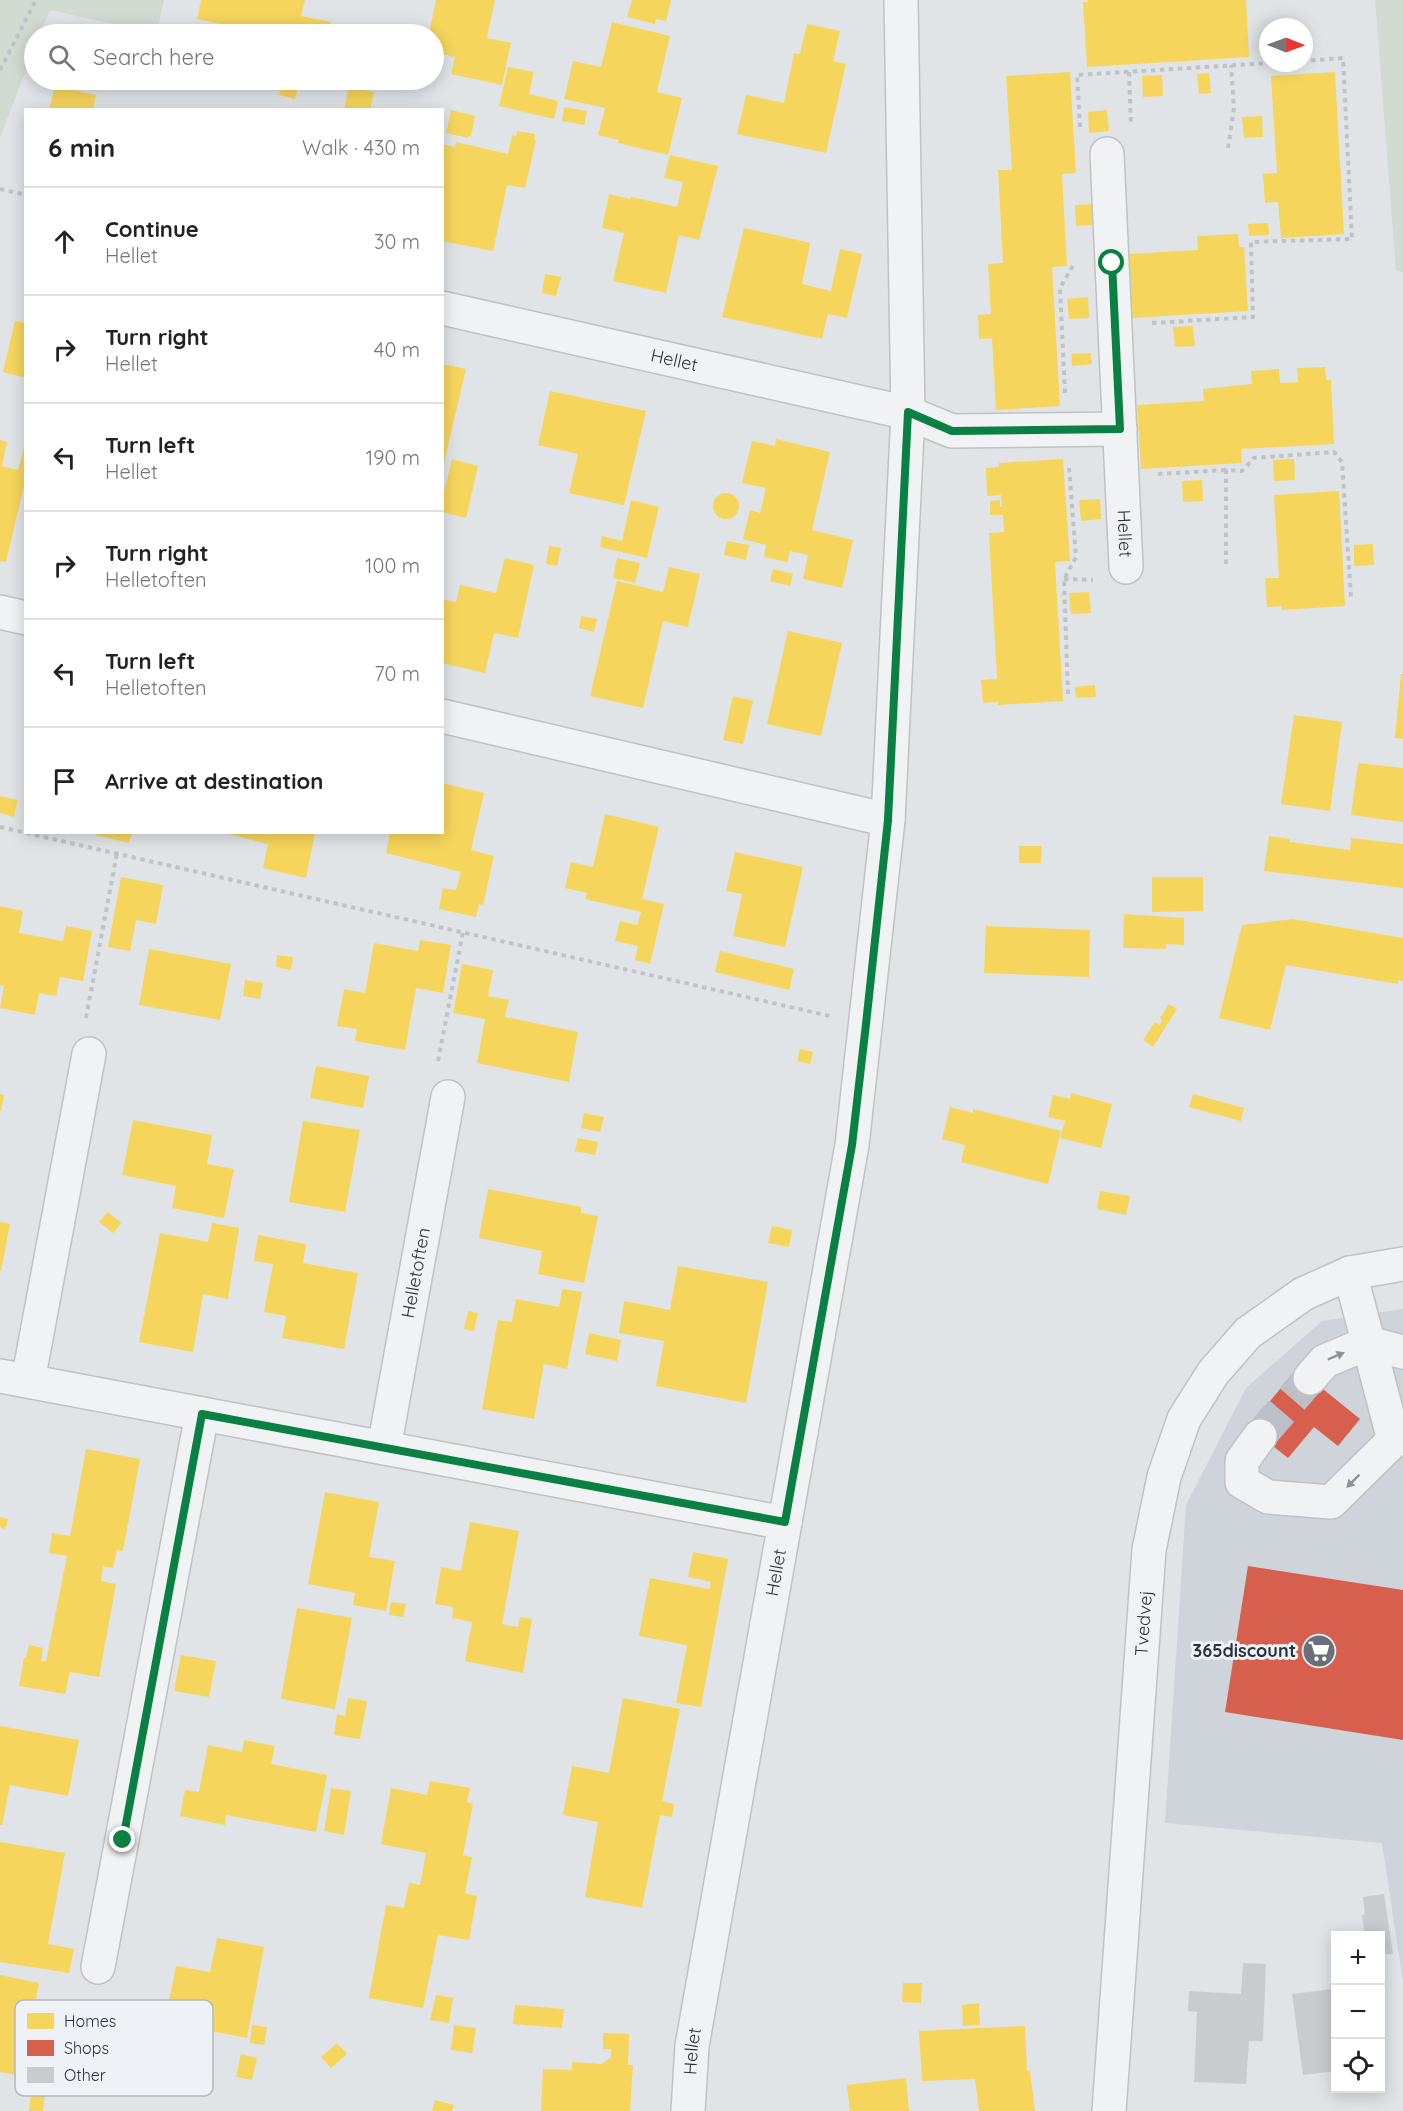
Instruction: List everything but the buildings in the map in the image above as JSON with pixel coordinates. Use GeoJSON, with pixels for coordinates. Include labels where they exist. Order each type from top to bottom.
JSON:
{"type":"FeatureCollection","features":[{"type":"Feature","properties":{"kind":"street","name":"Hellet"},"geometry":{"type":"LineString","coordinates":[[688,2111],[692,2046],[852,1145],[888,820],[908,412],[898,1]]}},
{"type":"Feature","properties":{"kind":"street","name":"Hellet"},"geometry":{"type":"LineString","coordinates":[[1107,154],[1126,567]]}},
{"type":"Feature","properties":{"kind":"street","name":"Hellet"},"geometry":{"type":"LineString","coordinates":[[444,308],[908,412],[952,431],[1120,429]]}},
{"type":"Feature","properties":{"kind":"street"},"geometry":{"type":"LineString","coordinates":[[0,612],[24,618]]}},
{"type":"Feature","properties":{"kind":"street"},"geometry":{"type":"LineString","coordinates":[[444,716],[888,820]]}},
{"type":"Feature","properties":{"kind":"street"},"geometry":{"type":"LineString","coordinates":[[89,1054],[14,1379],[785,1522]]}},
{"type":"Feature","properties":{"kind":"street","name":"Helletoften"},"geometry":{"type":"LineString","coordinates":[[384,1448],[447,1097]]}},
{"type":"Feature","properties":{"kind":"street","name":"Tvedvej"},"geometry":{"type":"LineString","coordinates":[[1108,2111],[1149,1550],[1164,1477],[1184,1419],[1213,1373],[1248,1333],[1303,1294],[1350,1273],[1403,1264]]}},
{"type":"Feature","properties":{"kind":"street"},"geometry":{"type":"LineString","coordinates":[[1260,1436],[1242,1461],[1242,1482],[1268,1497],[1332,1502],[1399,1439],[1368,1343],[1350,1273]]}},
{"type":"Feature","properties":{"kind":"street"},"geometry":{"type":"LineString","coordinates":[[1310,1378],[1325,1361],[1368,1343],[1403,1352]]}},
{"type":"Feature","properties":{"kind":"street"},"geometry":{"type":"LineString","coordinates":[[98,1967],[202,1414]]}},
{"type":"Feature","properties":{"kind":"path"},"geometry":{"type":"LineString","coordinates":[[0,70],[36,0]]}},
{"type":"Feature","properties":{"kind":"path"},"geometry":{"type":"LineString","coordinates":[[1115,325],[1253,318],[1251,242],[1352,239],[1343,58],[1313,60]]}},
{"type":"Feature","properties":{"kind":"path"},"geometry":{"type":"LineString","coordinates":[[1228,148],[1234,108],[1231,66]]}},
{"type":"Feature","properties":{"kind":"path"},"geometry":{"type":"LineString","coordinates":[[1129,72],[1131,130]]}},
{"type":"Feature","properties":{"kind":"path"},"geometry":{"type":"LineString","coordinates":[[0,189],[24,195]]}},
{"type":"Feature","properties":{"kind":"path"},"geometry":{"type":"LineString","coordinates":[[1122,477],[1242,471],[1254,458],[1334,452],[1342,462],[1351,597]]}},
{"type":"Feature","properties":{"kind":"path"},"geometry":{"type":"LineString","coordinates":[[1226,470],[1226,564]]}},
{"type":"Feature","properties":{"kind":"path"},"geometry":{"type":"LineString","coordinates":[[0,827],[24,832]]}},
{"type":"Feature","properties":{"kind":"path"},"geometry":{"type":"LineString","coordinates":[[32,834],[866,1024]]}},
{"type":"Feature","properties":{"kind":"path"},"geometry":{"type":"LineString","coordinates":[[89,1054],[84,1028],[117,853]]}},
{"type":"Feature","properties":{"kind":"path"},"geometry":{"type":"LineString","coordinates":[[447,1097],[434,1082],[463,932]]}},
{"type":"Feature","properties":{"kind":"shaded area"},"geometry":{"type":"Polygon","coordinates":[[[0,0],[164,0],[158,24],[112,24],[50,10],[44,24],[24,24],[24,75],[0,138],[0,0]]]}},
{"type":"Feature","properties":{"kind":"shaded area"},"geometry":{"type":"Polygon","coordinates":[[[1375,0],[1403,0],[1403,272],[1396,271],[1375,0]]]}},
{"type":"Feature","properties":{"kind":"shaded area"},"geometry":{"type":"Polygon","coordinates":[[[1403,1309],[1403,1982],[1382,1843],[1165,1823],[1186,1505],[1246,1388],[1322,1321],[1403,1309]]]}},
{"type":"Feature","properties":{"kind":"tunnel"},"geometry":{"type":"LineString","coordinates":[[1260,1436],[1310,1378]]}},
{"type":"Feature","properties":{"kind":"place","name":"365discount"},"geometry":{"type":"Point","coordinates":[1319,1651]}},
{"type":"Feature","properties":{"kind":"route"},"geometry":{"type":"LineString","coordinates":[[123,1840],[202,1414],[785,1522],[852,1145],[866,1024],[888,820],[908,412],[952,431],[1120,429],[1112,263]]}}]}
